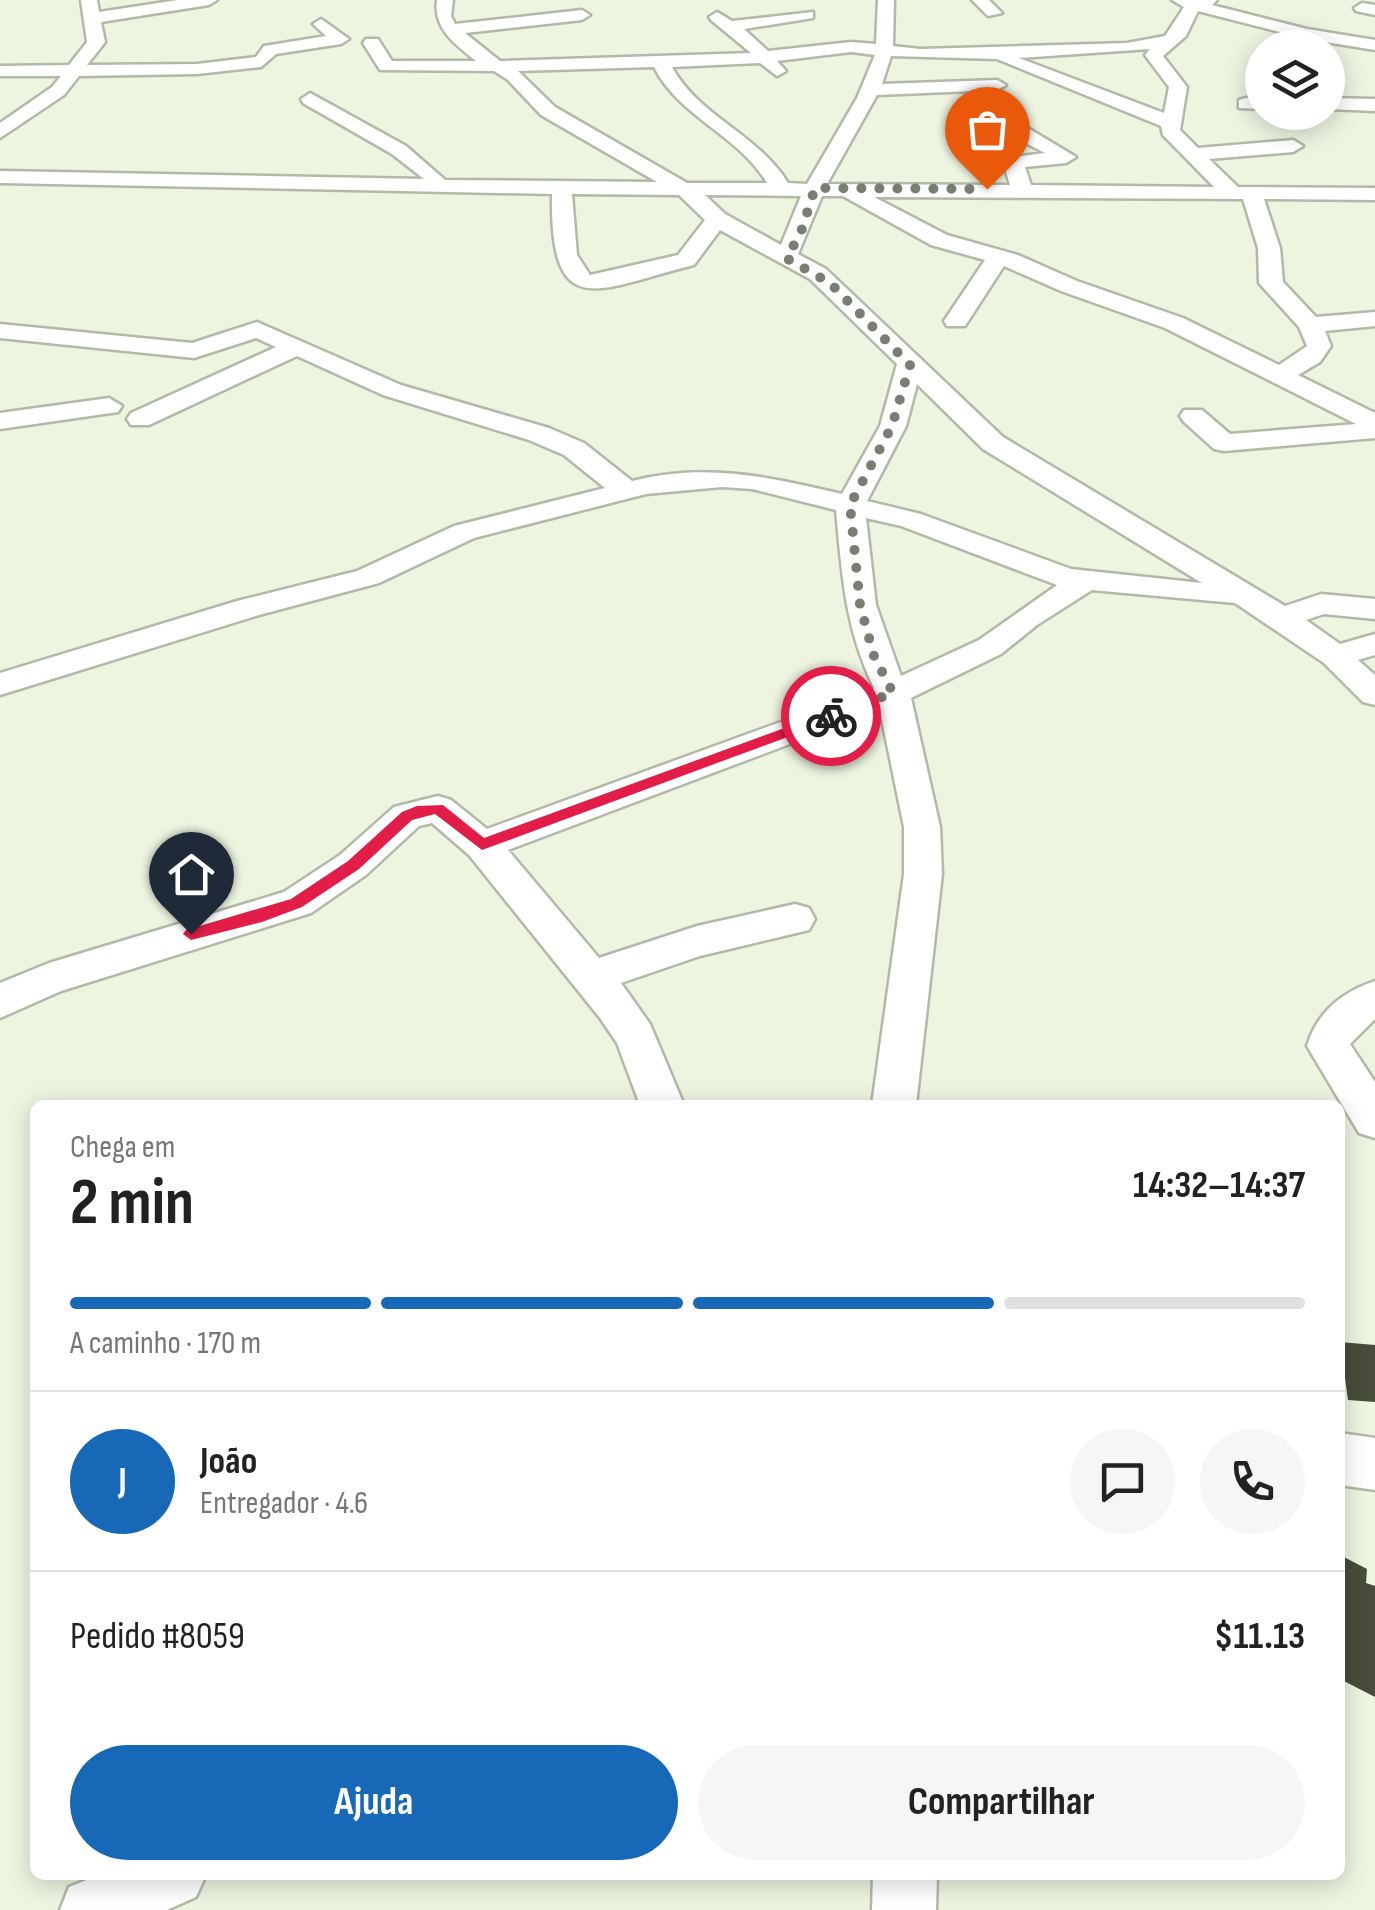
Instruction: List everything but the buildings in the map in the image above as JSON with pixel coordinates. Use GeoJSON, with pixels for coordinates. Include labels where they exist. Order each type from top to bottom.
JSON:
{"type":"FeatureCollection","features":[{"type":"Feature","properties":{"kind":"street"},"geometry":{"type":"LineString","coordinates":[[0,132],[58,91],[96,42],[92,9],[209,0]]}},
{"type":"Feature","properties":{"kind":"street"},"geometry":{"type":"LineString","coordinates":[[446,0],[443,16],[451,30],[564,123],[697,198],[718,219],[830,283],[993,442],[1282,618],[1334,656],[1375,694]]}},
{"type":"Feature","properties":{"kind":"street"},"geometry":{"type":"LineString","coordinates":[[566,0],[582,14],[596,36],[579,50],[581,63]]}},
{"type":"Feature","properties":{"kind":"street"},"geometry":{"type":"LineString","coordinates":[[786,258],[800,235],[815,188],[842,137],[874,90],[884,62],[886,0]]}},
{"type":"Feature","properties":{"kind":"street"},"geometry":{"type":"LineString","coordinates":[[980,0],[994,13]]}},
{"type":"Feature","properties":{"kind":"street"},"geometry":{"type":"LineString","coordinates":[[1282,374],[1311,357],[1320,346],[1310,325],[1270,283],[1272,254],[1241,192],[1175,137],[1169,122],[1178,87],[1154,54],[1180,32],[1191,1],[1307,34],[1375,45]]}},
{"type":"Feature","properties":{"kind":"street"},"geometry":{"type":"LineString","coordinates":[[451,30],[582,14]]}},
{"type":"Feature","properties":{"kind":"street"},"geometry":{"type":"LineString","coordinates":[[704,32],[726,24],[807,14]]}},
{"type":"Feature","properties":{"kind":"street"},"geometry":{"type":"LineString","coordinates":[[0,71],[197,69],[261,62],[270,50],[341,38],[321,24]]}},
{"type":"Feature","properties":{"kind":"street"},"geometry":{"type":"LineString","coordinates":[[726,24],[785,82]]}},
{"type":"Feature","properties":{"kind":"street"},"geometry":{"type":"LineString","coordinates":[[999,53],[1034,34]]}},
{"type":"Feature","properties":{"kind":"street"},"geometry":{"type":"LineString","coordinates":[[372,42],[386,66],[499,66],[763,57],[833,47],[999,53],[1088,39],[1127,48],[1168,41]]}},
{"type":"Feature","properties":{"kind":"street"},"geometry":{"type":"LineString","coordinates":[[472,49],[522,41]]}},
{"type":"Feature","properties":{"kind":"street"},"geometry":{"type":"LineString","coordinates":[[624,43],[656,63],[675,90],[755,150],[780,188]]}},
{"type":"Feature","properties":{"kind":"street"},"geometry":{"type":"LineString","coordinates":[[46,70],[64,50]]}},
{"type":"Feature","properties":{"kind":"street"},"geometry":{"type":"LineString","coordinates":[[999,53],[1169,122]]}},
{"type":"Feature","properties":{"kind":"street"},"geometry":{"type":"LineString","coordinates":[[874,90],[996,85]]}},
{"type":"Feature","properties":{"kind":"street"},"geometry":{"type":"LineString","coordinates":[[310,99],[338,120],[415,159],[439,185]]}},
{"type":"Feature","properties":{"kind":"street"},"geometry":{"type":"LineString","coordinates":[[1345,104],[1375,104]]}},
{"type":"Feature","properties":{"kind":"street"},"geometry":{"type":"LineString","coordinates":[[996,115],[1005,126],[1034,141],[1044,141],[1066,157],[1014,162],[1022,189]]}},
{"type":"Feature","properties":{"kind":"street"},"geometry":{"type":"LineString","coordinates":[[1196,154],[1293,146]]}},
{"type":"Feature","properties":{"kind":"street"},"geometry":{"type":"LineString","coordinates":[[0,176],[562,188],[1375,194]]}},
{"type":"Feature","properties":{"kind":"street"},"geometry":{"type":"LineString","coordinates":[[562,188],[564,246],[575,276],[586,283],[686,260],[718,219]]}},
{"type":"Feature","properties":{"kind":"street"},"geometry":{"type":"LineString","coordinates":[[844,188],[939,240],[998,257],[1160,318],[1282,374],[1375,427]]}},
{"type":"Feature","properties":{"kind":"street"},"geometry":{"type":"LineString","coordinates":[[956,321],[998,257]]}},
{"type":"Feature","properties":{"kind":"street"},"geometry":{"type":"LineString","coordinates":[[1310,325],[1375,319]]}},
{"type":"Feature","properties":{"kind":"street"},"geometry":{"type":"LineString","coordinates":[[0,331],[194,351],[257,329],[392,390],[539,434],[574,449],[628,492]]}},
{"type":"Feature","properties":{"kind":"street"},"geometry":{"type":"LineString","coordinates":[[140,419],[296,347]]}},
{"type":"Feature","properties":{"kind":"street"},"geometry":{"type":"LineString","coordinates":[[895,1100],[923,874],[922,826],[893,693],[874,656],[860,605],[850,505],[892,426],[910,365]]}},
{"type":"Feature","properties":{"kind":"street"},"geometry":{"type":"LineString","coordinates":[[0,421],[109,406]]}},
{"type":"Feature","properties":{"kind":"street"},"geometry":{"type":"LineString","coordinates":[[1193,416],[1224,443],[1375,427]]}},
{"type":"Feature","properties":{"kind":"street"},"geometry":{"type":"LineString","coordinates":[[0,684],[248,608],[368,577],[464,532],[646,486],[722,479],[752,481],[911,520],[978,542],[1034,567],[1087,580],[1162,590],[1244,594]]}},
{"type":"Feature","properties":{"kind":"street"},"geometry":{"type":"LineString","coordinates":[[482,845],[893,693],[990,647],[1026,618],[1087,580]]}},
{"type":"Feature","properties":{"kind":"street"},"geometry":{"type":"LineString","coordinates":[[1282,618],[1321,604],[1375,609]]}},
{"type":"Feature","properties":{"kind":"street"},"geometry":{"type":"LineString","coordinates":[[1334,656],[1375,644]]}},
{"type":"Feature","properties":{"kind":"street"},"geometry":{"type":"LineString","coordinates":[[0,1001],[49,980],[297,903],[353,865],[407,816],[438,809],[482,845],[592,977],[635,1036],[660,1100]]}},
{"type":"Feature","properties":{"kind":"street"},"geometry":{"type":"LineString","coordinates":[[592,977],[697,941],[795,919]]}},
{"type":"Feature","properties":{"kind":"street"},"geometry":{"type":"LineString","coordinates":[[1375,998],[1341,1021],[1331,1032],[1328,1046],[1375,1119]]}},
{"type":"Feature","properties":{"kind":"street"},"geometry":{"type":"LineString","coordinates":[[1345,1461],[1375,1464]]}},
{"type":"Feature","properties":{"kind":"street"},"geometry":{"type":"LineString","coordinates":[[904,1910],[905,1880]]}},
{"type":"Feature","properties":{"kind":"way so far"},"geometry":{"type":"LineString","coordinates":[[831,716],[893,693],[874,656],[860,605],[850,505],[892,426],[910,365],[830,283],[786,258],[800,235],[815,188],[987,189]]}},
{"type":"Feature","properties":{"kind":"route"},"geometry":{"type":"LineString","coordinates":[[191,934],[297,903],[353,865],[407,816],[417,812],[438,809],[482,845],[831,716]]}}]}
